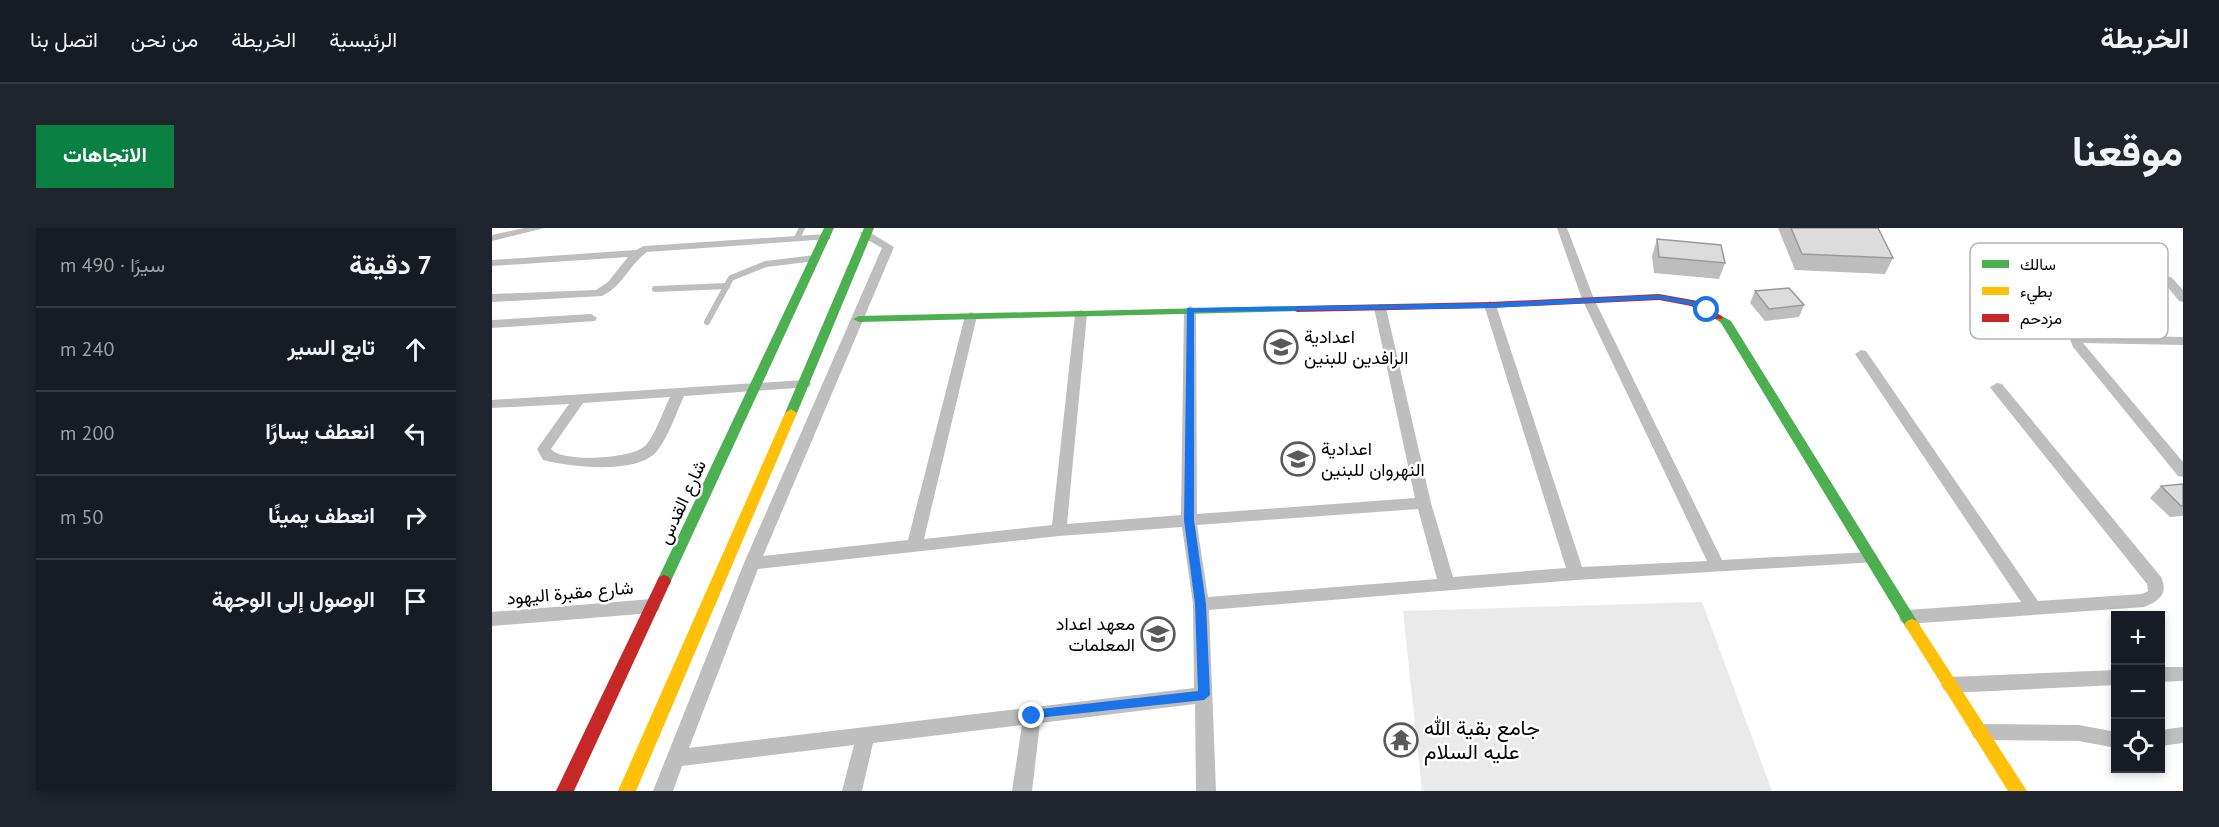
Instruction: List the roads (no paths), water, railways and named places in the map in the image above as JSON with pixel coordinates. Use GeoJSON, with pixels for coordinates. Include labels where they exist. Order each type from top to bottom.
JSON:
{"type":"FeatureCollection","features":[{"type":"Feature","properties":{"kind":"street"},"geometry":{"type":"LineString","coordinates":[[492,238],[540,228]]}},
{"type":"Feature","properties":{"kind":"street"},"geometry":{"type":"LineString","coordinates":[[1562,228],[1588,299],[1718,567]]}},
{"type":"Feature","properties":{"kind":"street"},"geometry":{"type":"LineString","coordinates":[[627,791],[804,384],[867,231],[888,247],[859,319],[752,563],[663,791]]}},
{"type":"Feature","properties":{"kind":"street"},"geometry":{"type":"LineString","coordinates":[[492,263],[636,253],[653,247],[828,232]]}},
{"type":"Feature","properties":{"kind":"street","name":"شارع القدس"},"geometry":{"type":"LineString","coordinates":[[565,791],[828,232]]}},
{"type":"Feature","properties":{"kind":"street"},"geometry":{"type":"LineString","coordinates":[[492,298],[598,293],[608,290],[614,286],[636,253]]}},
{"type":"Feature","properties":{"kind":"street"},"geometry":{"type":"LineString","coordinates":[[2168,280],[2183,298]]}},
{"type":"Feature","properties":{"kind":"street"},"geometry":{"type":"LineString","coordinates":[[859,319],[1490,305],[1659,297],[1694,303],[1725,321],[1870,558],[2018,791]]}},
{"type":"Feature","properties":{"kind":"street"},"geometry":{"type":"LineString","coordinates":[[1490,305],[1576,574]]}},
{"type":"Feature","properties":{"kind":"street"},"geometry":{"type":"LineString","coordinates":[[1380,308],[1424,503],[1447,585]]}},
{"type":"Feature","properties":{"kind":"street"},"geometry":{"type":"LineString","coordinates":[[1190,310],[1189,520],[1201,604],[1206,791]]}},
{"type":"Feature","properties":{"kind":"street"},"geometry":{"type":"LineString","coordinates":[[1059,530],[1081,314]]}},
{"type":"Feature","properties":{"kind":"street"},"geometry":{"type":"LineString","coordinates":[[914,547],[971,316]]}},
{"type":"Feature","properties":{"kind":"street"},"geometry":{"type":"LineString","coordinates":[[492,324],[591,318]]}},
{"type":"Feature","properties":{"kind":"street"},"geometry":{"type":"LineString","coordinates":[[2183,341],[2076,339],[2077,344],[2183,472]]}},
{"type":"Feature","properties":{"kind":"street"},"geometry":{"type":"LineString","coordinates":[[1861,354],[2034,608]]}},
{"type":"Feature","properties":{"kind":"street"},"geometry":{"type":"LineString","coordinates":[[492,404],[804,384]]}},
{"type":"Feature","properties":{"kind":"street"},"geometry":{"type":"LineString","coordinates":[[1907,617],[2144,600],[2156,594],[2155,582],[1997,387]]}},
{"type":"Feature","properties":{"kind":"street"},"geometry":{"type":"LineString","coordinates":[[579,399],[544,449],[548,456],[561,461],[621,460],[645,454],[651,449],[679,393]]}},
{"type":"Feature","properties":{"kind":"street"},"geometry":{"type":"LineString","coordinates":[[752,563],[1059,530],[1424,503]]}},
{"type":"Feature","properties":{"kind":"street"},"geometry":{"type":"LineString","coordinates":[[1201,604],[1576,574],[1870,558]]}},
{"type":"Feature","properties":{"kind":"street","name":"شارع مقبرة اليهود"},"geometry":{"type":"LineString","coordinates":[[492,619],[652,606]]}},
{"type":"Feature","properties":{"kind":"street"},"geometry":{"type":"LineString","coordinates":[[2165,675],[2183,674]]}},
{"type":"Feature","properties":{"kind":"street"},"geometry":{"type":"LineString","coordinates":[[1950,684],[2111,677]]}},
{"type":"Feature","properties":{"kind":"street"},"geometry":{"type":"LineString","coordinates":[[676,758],[1204,695]]}},
{"type":"Feature","properties":{"kind":"street"},"geometry":{"type":"LineString","coordinates":[[1022,791],[1032,716]]}},
{"type":"Feature","properties":{"kind":"street"},"geometry":{"type":"LineString","coordinates":[[1980,732],[2079,733],[2111,739]]}},
{"type":"Feature","properties":{"kind":"street"},"geometry":{"type":"LineString","coordinates":[[852,791],[866,735]]}},
{"type":"Feature","properties":{"kind":"street"},"geometry":{"type":"LineString","coordinates":[[2165,737],[2183,735]]}},
{"type":"Feature","properties":{"kind":"lane"},"geometry":{"type":"LineString","coordinates":[[707,322],[731,278],[745,270],[766,264],[816,258]]}},
{"type":"Feature","properties":{"kind":"lane"},"geometry":{"type":"LineString","coordinates":[[655,289],[727,286]]}},
{"type":"Feature","properties":{"kind":"place","name":"اعدادية الرافدين للبنين"},"geometry":{"type":"Point","coordinates":[1281,347]}},
{"type":"Feature","properties":{"kind":"place","name":"اعدادية النهروان للبنين"},"geometry":{"type":"Point","coordinates":[1298,459]}},
{"type":"Feature","properties":{"kind":"place","name":"معهد اعداد المعلمات"},"geometry":{"type":"Point","coordinates":[1158,634]}},
{"type":"Feature","properties":{"kind":"place","name":"جامع بقية الله عليه السلام"},"geometry":{"type":"Point","coordinates":[1401,740]}}]}
